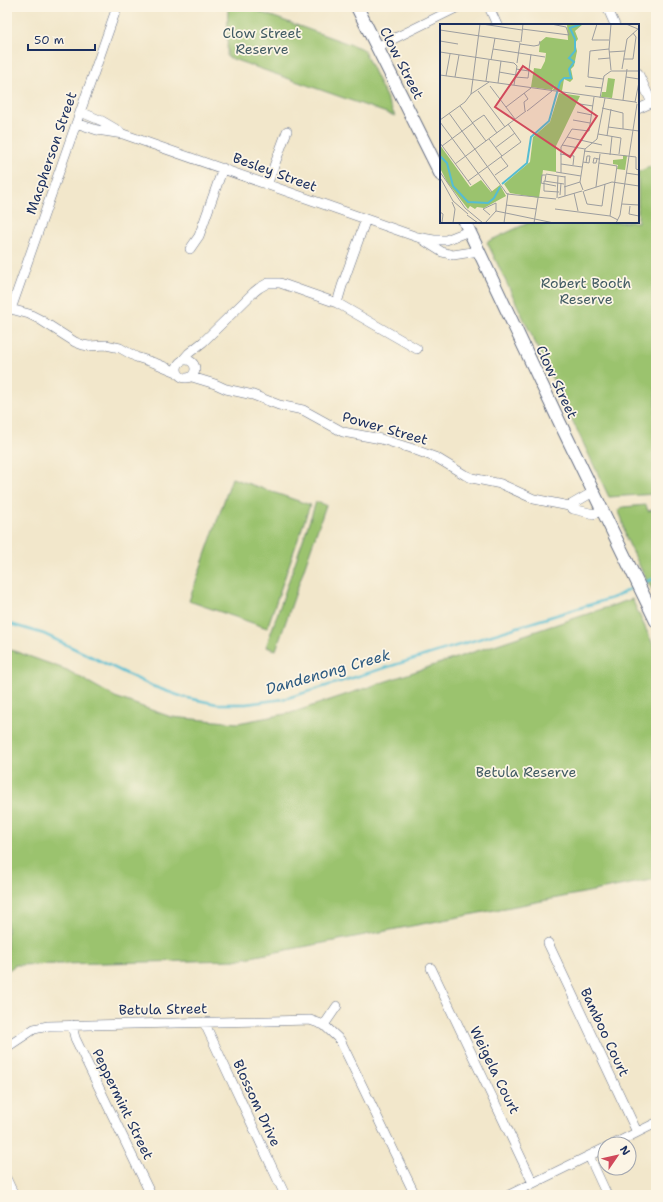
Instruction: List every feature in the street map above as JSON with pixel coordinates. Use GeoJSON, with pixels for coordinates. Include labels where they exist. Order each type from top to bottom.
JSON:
{"type":"FeatureCollection","features":[{"type":"Feature","properties":{"kind":"main road","name":"Clow Street"},"geometry":{"type":"LineString","coordinates":[[357,7],[440,172]]}},
{"type":"Feature","properties":{"kind":"main road","name":"Clow Street"},"geometry":{"type":"LineString","coordinates":[[467,226],[653,616]]}},
{"type":"Feature","properties":{"kind":"street","name":"Macpherson Street"},"geometry":{"type":"LineString","coordinates":[[9,309],[81,112],[117,7]]}},
{"type":"Feature","properties":{"kind":"street"},"geometry":{"type":"LineString","coordinates":[[377,47],[458,7]]}},
{"type":"Feature","properties":{"kind":"street"},"geometry":{"type":"LineString","coordinates":[[489,7],[498,24]]}},
{"type":"Feature","properties":{"kind":"street"},"geometry":{"type":"LineString","coordinates":[[607,7],[615,24]]}},
{"type":"Feature","properties":{"kind":"street"},"geometry":{"type":"LineString","coordinates":[[639,75],[654,102],[639,109]]}},
{"type":"Feature","properties":{"kind":"street","name":"Besley Street"},"geometry":{"type":"LineString","coordinates":[[81,112],[102,121],[123,134]]}},
{"type":"Feature","properties":{"kind":"street","name":"Besley Street"},"geometry":{"type":"LineString","coordinates":[[76,123],[97,130],[123,134],[417,237],[434,240],[446,240],[467,226]]}},
{"type":"Feature","properties":{"kind":"street"},"geometry":{"type":"LineString","coordinates":[[267,184],[287,131]]}},
{"type":"Feature","properties":{"kind":"street"},"geometry":{"type":"LineString","coordinates":[[190,249],[199,236],[223,168]]}},
{"type":"Feature","properties":{"kind":"street"},"geometry":{"type":"LineString","coordinates":[[338,304],[342,286],[366,219]]}},
{"type":"Feature","properties":{"kind":"street","name":"Besley Street"},"geometry":{"type":"LineString","coordinates":[[417,237],[442,252],[453,255],[479,251]]}},
{"type":"Feature","properties":{"kind":"street"},"geometry":{"type":"LineString","coordinates":[[177,372],[177,366],[189,353],[203,342],[258,288],[268,283],[280,283],[338,304],[417,349]]}},
{"type":"Feature","properties":{"kind":"street"},"geometry":{"type":"LineString","coordinates":[[9,309],[29,314],[75,342],[89,346],[113,346],[177,372],[183,378],[192,377],[195,373],[194,365],[196,356],[203,342]]}},
{"type":"Feature","properties":{"kind":"street"},"geometry":{"type":"LineString","coordinates":[[155,363],[187,360],[194,365]]}},
{"type":"Feature","properties":{"kind":"street","name":"Power Street"},"geometry":{"type":"LineString","coordinates":[[194,365],[215,384]]}},
{"type":"Feature","properties":{"kind":"street","name":"Power Street"},"geometry":{"type":"LineString","coordinates":[[192,377],[226,389],[253,395],[279,405],[303,410],[343,432],[381,439],[410,448],[437,458],[472,478],[501,484],[534,499],[569,506],[574,509],[594,514],[602,510]]}},
{"type":"Feature","properties":{"kind":"street"},"geometry":{"type":"LineString","coordinates":[[569,506],[593,492]]}},
{"type":"Feature","properties":{"kind":"street","name":"Bamboo Court"},"geometry":{"type":"LineString","coordinates":[[548,943],[637,1132]]}},
{"type":"Feature","properties":{"kind":"street","name":"Weigela Court"},"geometry":{"type":"LineString","coordinates":[[431,968],[533,1183]]}},
{"type":"Feature","properties":{"kind":"street"},"geometry":{"type":"LineString","coordinates":[[324,1025],[337,1006]]}},
{"type":"Feature","properties":{"kind":"street","name":"Betula Street"},"geometry":{"type":"LineString","coordinates":[[7,1047],[37,1027],[310,1020],[324,1025],[340,1040],[415,1195]]}},
{"type":"Feature","properties":{"kind":"street","name":"Blossom Drive"},"geometry":{"type":"LineString","coordinates":[[204,1022],[285,1195]]}},
{"type":"Feature","properties":{"kind":"street","name":"Peppermint Street"},"geometry":{"type":"LineString","coordinates":[[72,1025],[75,1038],[151,1195]]}},
{"type":"Feature","properties":{"kind":"street"},"geometry":{"type":"LineString","coordinates":[[629,1136],[656,1123]]}},
{"type":"Feature","properties":{"kind":"street"},"geometry":{"type":"LineString","coordinates":[[509,1195],[597,1152]]}},
{"type":"Feature","properties":{"kind":"street"},"geometry":{"type":"LineString","coordinates":[[589,1156],[607,1195]]}},
{"type":"Feature","properties":{"kind":"street"},"geometry":{"type":"LineString","coordinates":[[7,1180],[14,1195]]}},
{"type":"Feature","properties":{"kind":"green space","name":"Clow Street Reserve"},"geometry":{"type":"Polygon","coordinates":[[[228,7],[246,7],[363,49],[395,116],[227,57],[228,7]]]}},
{"type":"Feature","properties":{"kind":"green space","name":"Robert Booth Reserve"},"geometry":{"type":"Polygon","coordinates":[[[656,164],[656,494],[609,497],[487,242],[528,223],[639,223],[639,172],[656,164]]]}},
{"type":"Feature","properties":{"kind":"green space"},"geometry":{"type":"Polygon","coordinates":[[[232,478],[310,505],[267,628],[189,601],[232,478]]]}},
{"type":"Feature","properties":{"kind":"green space"},"geometry":{"type":"Polygon","coordinates":[[[316,502],[326,505],[276,650],[266,647],[316,502]]]}},
{"type":"Feature","properties":{"kind":"green space"},"geometry":{"type":"Polygon","coordinates":[[[646,505],[648,511],[656,509],[656,596],[626,538],[622,519],[618,510],[623,507],[646,505]]]}},
{"type":"Feature","properties":{"kind":"green space","name":"Betula Reserve"},"geometry":{"type":"Polygon","coordinates":[[[632,599],[656,651],[656,879],[235,960],[16,965],[7,971],[7,649],[67,670],[115,697],[171,717],[238,723],[291,713],[632,599]]]}},
{"type":"Feature","properties":{"kind":"waterway","name":"Dandenong Creek"},"geometry":{"type":"LineString","coordinates":[[642,583],[656,578]]}},
{"type":"Feature","properties":{"kind":"waterway","name":"Dandenong Creek"},"geometry":{"type":"LineString","coordinates":[[7,623],[44,634],[152,686],[183,697],[217,704],[246,704],[284,699],[615,597],[635,586]]}}]}
